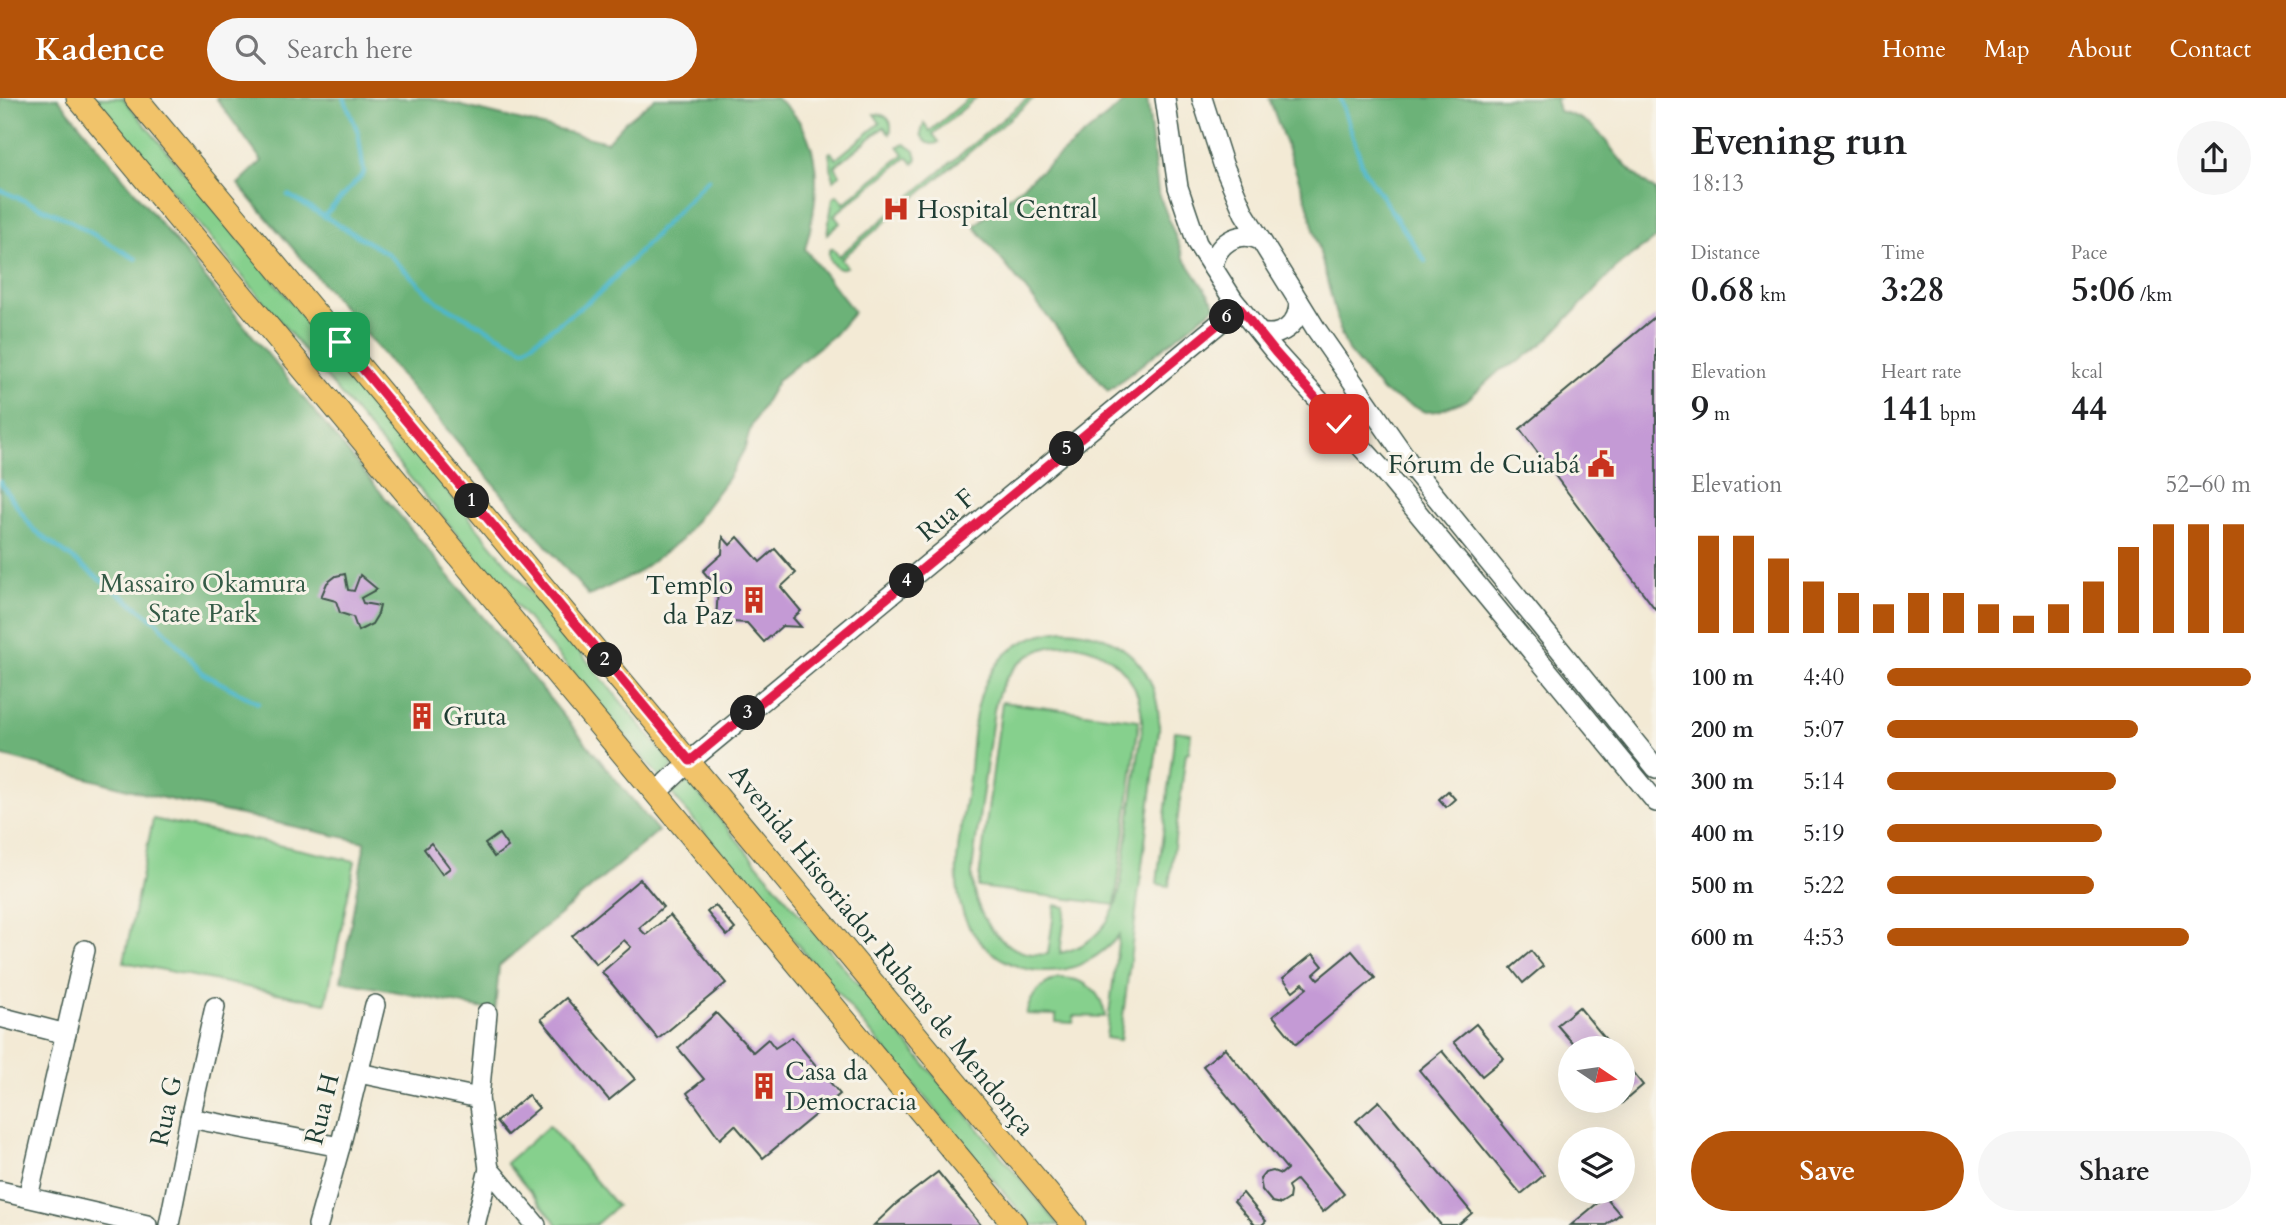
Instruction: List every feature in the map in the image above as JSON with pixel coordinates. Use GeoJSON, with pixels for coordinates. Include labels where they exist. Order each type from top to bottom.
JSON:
{"type":"FeatureCollection","features":[{"type":"Feature","properties":{"kind":"main road"},"geometry":{"type":"LineString","coordinates":[[78,98],[1015,1225]]}},
{"type":"Feature","properties":{"kind":"main road","name":"Avenida Historiador Rubens de Mendonça"},"geometry":{"type":"LineString","coordinates":[[142,100],[1073,1225]]}},
{"type":"Feature","properties":{"kind":"street"},"geometry":{"type":"LineString","coordinates":[[1165,98],[1178,187],[1197,243],[1239,307],[1385,473],[1656,802]]}},
{"type":"Feature","properties":{"kind":"street"},"geometry":{"type":"LineString","coordinates":[[1202,98],[1232,189],[1299,302],[1411,466],[1656,768]]}},
{"type":"Feature","properties":{"kind":"street"},"geometry":{"type":"LineString","coordinates":[[1213,268],[1216,253],[1223,244],[1233,238],[1244,236],[1260,240]]}},
{"type":"Feature","properties":{"kind":"street"},"geometry":{"type":"LineString","coordinates":[[1260,333],[1273,335],[1291,325],[1297,317],[1299,302]]}},
{"type":"Feature","properties":{"kind":"street","name":"Rua F"},"geometry":{"type":"LineString","coordinates":[[657,792],[690,761],[1239,307]]}},
{"type":"Feature","properties":{"kind":"street"},"geometry":{"type":"LineString","coordinates":[[28,1197],[85,950]]}},
{"type":"Feature","properties":{"kind":"street","name":"Rua H"},"geometry":{"type":"LineString","coordinates":[[318,1225],[375,1005]]}},
{"type":"Feature","properties":{"kind":"street","name":"Rua G"},"geometry":{"type":"LineString","coordinates":[[169,1225],[215,1007]]}},
{"type":"Feature","properties":{"kind":"street"},"geometry":{"type":"LineString","coordinates":[[475,1225],[489,1169],[479,1098],[487,1013]]}},
{"type":"Feature","properties":{"kind":"street"},"geometry":{"type":"LineString","coordinates":[[0,1017],[66,1034]]}},
{"type":"Feature","properties":{"kind":"street"},"geometry":{"type":"LineString","coordinates":[[359,1073],[479,1098]]}},
{"type":"Feature","properties":{"kind":"street"},"geometry":{"type":"LineString","coordinates":[[190,1118],[340,1147]]}},
{"type":"Feature","properties":{"kind":"street"},"geometry":{"type":"LineString","coordinates":[[489,1169],[536,1225]]}},
{"type":"Feature","properties":{"kind":"street"},"geometry":{"type":"LineString","coordinates":[[0,1191],[28,1197],[65,1215],[146,1225]]}},
{"type":"Feature","properties":{"kind":"green space","name":"Massairo Okamura State Park"},"geometry":{"type":"Polygon","coordinates":[[[0,98],[58,98],[658,831],[499,966],[495,1011],[341,981],[365,842],[154,796],[0,755],[0,98]]]}},
{"type":"Feature","properties":{"kind":"green space"},"geometry":{"type":"Polygon","coordinates":[[[94,98],[123,98],[674,766],[660,778],[94,98]]]}},
{"type":"Feature","properties":{"kind":"green space"},"geometry":{"type":"Polygon","coordinates":[[[216,98],[430,98],[607,142],[625,122],[655,98],[776,98],[793,113],[812,148],[816,188],[805,249],[854,312],[834,335],[778,380],[751,427],[745,448],[728,478],[681,540],[637,573],[589,596],[238,184],[262,161],[216,98]]]}},
{"type":"Feature","properties":{"kind":"green space"},"geometry":{"type":"Polygon","coordinates":[[[969,98],[976,98],[933,134],[939,142],[931,144],[926,141],[921,134],[924,123],[930,131],[969,98]]]}},
{"type":"Feature","properties":{"kind":"green space"},"geometry":{"type":"Polygon","coordinates":[[[1028,98],[1034,98],[841,259],[847,267],[840,269],[833,264],[829,256],[832,248],[839,256],[1028,98]]]}},
{"type":"Feature","properties":{"kind":"green space"},"geometry":{"type":"Polygon","coordinates":[[[1129,98],[1147,98],[1158,192],[1184,258],[1216,306],[1108,391],[974,226],[1129,98]]]}},
{"type":"Feature","properties":{"kind":"green space"},"geometry":{"type":"Polygon","coordinates":[[[1269,98],[1559,98],[1556,100],[1559,111],[1592,126],[1629,170],[1656,191],[1656,238],[1620,264],[1547,340],[1520,361],[1500,370],[1467,400],[1438,411],[1425,412],[1383,392],[1348,351],[1340,331],[1307,202],[1269,98]]]}},
{"type":"Feature","properties":{"kind":"green space"},"geometry":{"type":"Polygon","coordinates":[[[874,114],[888,119],[891,125],[890,134],[884,127],[835,166],[840,175],[833,180],[829,153],[836,159],[880,123],[874,114]]]}},
{"type":"Feature","properties":{"kind":"green space"},"geometry":{"type":"Polygon","coordinates":[[[905,144],[915,151],[917,158],[914,164],[907,157],[834,215],[840,223],[827,234],[833,198],[837,195],[844,203],[904,154],[898,146],[905,144]]]}},
{"type":"Feature","properties":{"kind":"green space"},"geometry":{"type":"Polygon","coordinates":[[[1053,632],[1085,632],[1121,647],[1146,673],[1158,710],[1159,731],[1120,1040],[1106,1038],[1119,935],[1096,956],[1077,966],[1056,971],[1024,968],[997,956],[974,935],[958,894],[958,848],[981,695],[999,661],[1015,647],[1033,637],[1053,632]],[[1071,644],[1056,645],[1020,662],[1004,683],[994,710],[972,870],[973,886],[983,917],[992,930],[1016,949],[1031,954],[1048,954],[1055,905],[1066,907],[1060,953],[1082,945],[1100,930],[1113,912],[1120,889],[1142,729],[1141,713],[1138,698],[1124,672],[1101,653],[1071,644]]]}},
{"type":"Feature","properties":{"kind":"green space"},"geometry":{"type":"Polygon","coordinates":[[[1002,702],[1139,720],[1115,905],[978,887],[1002,702]]]}},
{"type":"Feature","properties":{"kind":"green space"},"geometry":{"type":"Polygon","coordinates":[[[1175,731],[1191,733],[1189,752],[1186,753],[1169,886],[1157,884],[1175,731]]]}},
{"type":"Feature","properties":{"kind":"green space"},"geometry":{"type":"Polygon","coordinates":[[[688,781],[1059,1225],[1031,1225],[672,794],[688,781]]]}},
{"type":"Feature","properties":{"kind":"green space"},"geometry":{"type":"Polygon","coordinates":[[[153,819],[355,861],[326,1003],[124,962],[153,819]]]}},
{"type":"Feature","properties":{"kind":"green space"},"geometry":{"type":"Polygon","coordinates":[[[1059,978],[1076,980],[1091,988],[1100,1000],[1105,1017],[1074,1016],[1073,1023],[1056,1022],[1056,1015],[1026,1014],[1037,991],[1059,978]]]}},
{"type":"Feature","properties":{"kind":"green space"},"geometry":{"type":"Polygon","coordinates":[[[549,1126],[617,1206],[595,1225],[558,1225],[506,1163],[549,1126]]]}},
{"type":"Feature","properties":{"kind":"building","name":"Fórum de Cuiabá"},"geometry":{"type":"Polygon","coordinates":[[[1656,316],[1656,610],[1520,429],[1656,316]]]}},
{"type":"Feature","properties":{"kind":"building","name":"Templo da Paz"},"geometry":{"type":"Polygon","coordinates":[[[723,537],[730,545],[738,537],[760,562],[775,549],[796,573],[781,587],[801,611],[793,618],[801,627],[782,626],[764,642],[747,623],[716,621],[718,589],[703,571],[722,554],[723,537]]]}},
{"type":"Feature","properties":{"kind":"building"},"geometry":{"type":"Polygon","coordinates":[[[345,574],[348,590],[354,591],[360,575],[377,589],[361,598],[363,603],[380,606],[378,614],[372,624],[358,631],[353,617],[340,613],[336,601],[321,597],[327,583],[336,576],[345,574]]]}},
{"type":"Feature","properties":{"kind":"building","name":"Gruta"},"geometry":{"type":"Polygon","coordinates":[[[423,708],[430,717],[421,724],[414,715],[423,708]]]}},
{"type":"Feature","properties":{"kind":"building"},"geometry":{"type":"Polygon","coordinates":[[[1448,791],[1455,799],[1446,807],[1439,799],[1448,791]]]}},
{"type":"Feature","properties":{"kind":"building"},"geometry":{"type":"Polygon","coordinates":[[[499,834],[508,847],[494,857],[485,844],[499,834]]]}},
{"type":"Feature","properties":{"kind":"building"},"geometry":{"type":"Polygon","coordinates":[[[431,843],[450,868],[442,874],[424,849],[431,843]]]}},
{"type":"Feature","properties":{"kind":"building"},"geometry":{"type":"Polygon","coordinates":[[[640,879],[663,907],[639,928],[646,935],[670,915],[726,983],[658,1039],[602,972],[631,947],[624,940],[596,964],[572,936],[640,879]]]}},
{"type":"Feature","properties":{"kind":"building"},"geometry":{"type":"Polygon","coordinates":[[[715,905],[735,929],[727,936],[707,912],[715,905]]]}},
{"type":"Feature","properties":{"kind":"building"},"geometry":{"type":"Polygon","coordinates":[[[1352,951],[1375,978],[1296,1044],[1273,1016],[1307,988],[1303,983],[1293,991],[1283,978],[1313,954],[1323,966],[1314,974],[1318,979],[1352,951]]]}},
{"type":"Feature","properties":{"kind":"building"},"geometry":{"type":"Polygon","coordinates":[[[1531,951],[1543,966],[1523,983],[1511,968],[1531,951]]]}},
{"type":"Feature","properties":{"kind":"building"},"geometry":{"type":"Polygon","coordinates":[[[566,998],[635,1079],[609,1100],[541,1019],[566,998]]]}},
{"type":"Feature","properties":{"kind":"building"},"geometry":{"type":"Polygon","coordinates":[[[1579,1007],[1603,1036],[1567,1036],[1557,1025],[1579,1007]]]}},
{"type":"Feature","properties":{"kind":"building","name":"Casa da Democracia"},"geometry":{"type":"Polygon","coordinates":[[[716,1013],[753,1052],[768,1039],[775,1048],[792,1037],[840,1094],[763,1158],[735,1125],[720,1139],[687,1093],[704,1079],[678,1048],[716,1013]]]}},
{"type":"Feature","properties":{"kind":"building"},"geometry":{"type":"Polygon","coordinates":[[[1476,1024],[1504,1058],[1482,1076],[1454,1042],[1476,1024]]]}},
{"type":"Feature","properties":{"kind":"building"},"geometry":{"type":"Polygon","coordinates":[[[1225,1048],[1344,1194],[1323,1212],[1296,1180],[1288,1186],[1289,1199],[1281,1204],[1272,1202],[1262,1190],[1260,1179],[1265,1173],[1273,1171],[1281,1174],[1287,1169],[1203,1066],[1225,1048]]]}},
{"type":"Feature","properties":{"kind":"building"},"geometry":{"type":"Polygon","coordinates":[[[1442,1051],[1544,1175],[1521,1194],[1419,1070],[1442,1051]]]}},
{"type":"Feature","properties":{"kind":"building"},"geometry":{"type":"Polygon","coordinates":[[[1635,1075],[1643,1085],[1635,1092],[1635,1075]]]}},
{"type":"Feature","properties":{"kind":"building"},"geometry":{"type":"Polygon","coordinates":[[[528,1095],[539,1108],[507,1135],[496,1122],[528,1095]]]}},
{"type":"Feature","properties":{"kind":"building"},"geometry":{"type":"Polygon","coordinates":[[[1379,1101],[1472,1213],[1458,1225],[1441,1225],[1356,1121],[1379,1101]]]}},
{"type":"Feature","properties":{"kind":"building"},"geometry":{"type":"Polygon","coordinates":[[[938,1172],[981,1225],[874,1225],[896,1204],[938,1172]]]}},
{"type":"Feature","properties":{"kind":"building"},"geometry":{"type":"Polygon","coordinates":[[[1243,1193],[1266,1221],[1262,1225],[1255,1225],[1234,1201],[1243,1193]]]}},
{"type":"Feature","properties":{"kind":"building"},"geometry":{"type":"Polygon","coordinates":[[[1596,1204],[1611,1204],[1620,1214],[1606,1225],[1571,1225],[1596,1204]]]}},
{"type":"Feature","properties":{"kind":"waterway"},"geometry":{"type":"LineString","coordinates":[[324,216],[364,173],[358,132],[344,98]]}},
{"type":"Feature","properties":{"kind":"waterway"},"geometry":{"type":"LineString","coordinates":[[1340,98],[1364,170],[1425,261]]}},
{"type":"Feature","properties":{"kind":"waterway"},"geometry":{"type":"LineString","coordinates":[[288,195],[388,254],[438,302],[524,349],[601,292],[708,179]]}},
{"type":"Feature","properties":{"kind":"waterway"},"geometry":{"type":"LineString","coordinates":[[0,190],[65,218],[136,259]]}},
{"type":"Feature","properties":{"kind":"waterway"},"geometry":{"type":"LineString","coordinates":[[0,482],[33,529],[157,622],[204,674],[258,703]]}},
{"type":"Feature","properties":{"kind":"place","name":"Hospital Central"},"geometry":{"type":"Point","coordinates":[896,209]}},
{"type":"Feature","properties":{"kind":"place","name":"Fórum de Cuiabá"},"geometry":{"type":"Point","coordinates":[1601,464]}},
{"type":"Feature","properties":{"kind":"place","name":"Templo da Paz"},"geometry":{"type":"Point","coordinates":[754,600]}},
{"type":"Feature","properties":{"kind":"place","name":"Gruta"},"geometry":{"type":"Point","coordinates":[422,716]}},
{"type":"Feature","properties":{"kind":"place","name":"Casa da Democracia"},"geometry":{"type":"Point","coordinates":[764,1086]}},
{"type":"Feature","properties":{"kind":"route"},"geometry":{"type":"LineString","coordinates":[[340,342],[690,761],[1239,307],[1339,424]]}}]}
